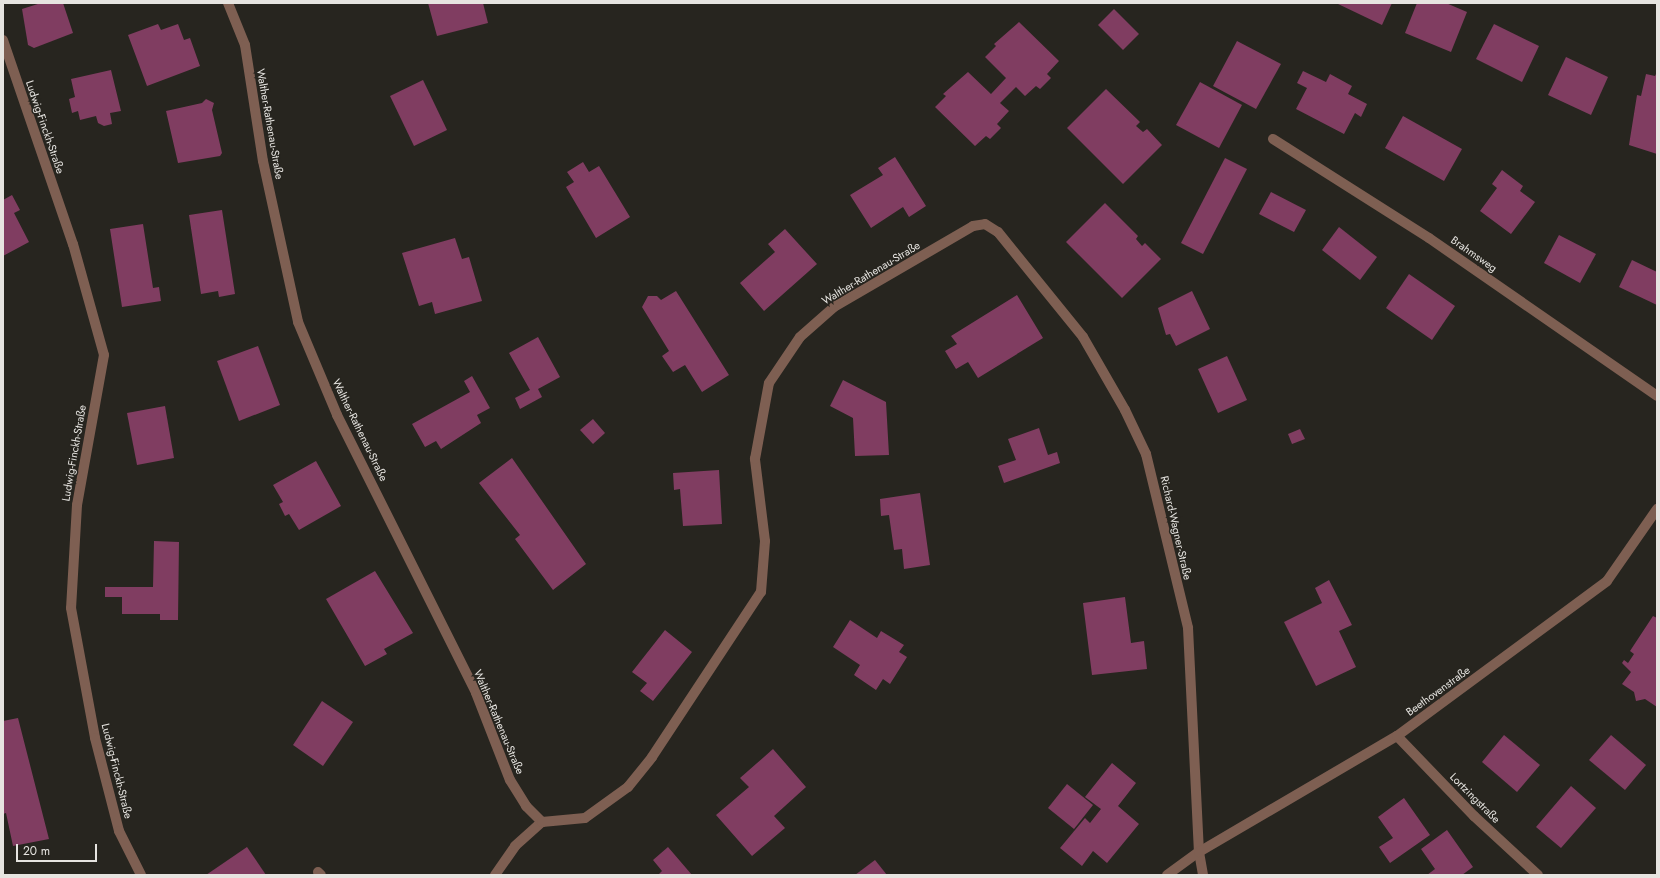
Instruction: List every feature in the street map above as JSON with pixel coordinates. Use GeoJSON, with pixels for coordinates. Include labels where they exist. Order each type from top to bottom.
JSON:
{"type":"FeatureCollection","features":[{"type":"Feature","properties":{"kind":"street","name":"Walther-Rathenau-Straße"},"geometry":{"type":"LineString","coordinates":[[228,3],[245,45],[263,161],[298,322],[337,415],[476,693],[510,780],[526,806],[542,822],[585,818],[628,787],[652,757],[761,592],[765,541],[755,459],[769,383],[800,337],[834,307],[974,226],[985,224],[998,232]]}},
{"type":"Feature","properties":{"kind":"street","name":"Ludwig-Finckh-Straße"},"geometry":{"type":"LineString","coordinates":[[3,40],[73,244],[104,355],[77,505],[71,608],[95,738],[119,831],[141,875]]}},
{"type":"Feature","properties":{"kind":"street","name":"Brahmsweg"},"geometry":{"type":"LineString","coordinates":[[1273,138],[1429,238],[1657,396]]}},
{"type":"Feature","properties":{"kind":"street","name":"Richard-Wagner-Straße"},"geometry":{"type":"LineString","coordinates":[[998,232],[1083,337],[1125,410],[1146,454],[1188,628],[1199,852],[1203,875]]}},
{"type":"Feature","properties":{"kind":"street","name":"Beethovenstraße"},"geometry":{"type":"LineString","coordinates":[[1167,875],[1199,852],[1397,736],[1607,581],[1657,509]]}},
{"type":"Feature","properties":{"kind":"street","name":"Lortzingstraße"},"geometry":{"type":"LineString","coordinates":[[1397,736],[1474,816],[1538,875]]}},
{"type":"Feature","properties":{"kind":"street"},"geometry":{"type":"LineString","coordinates":[[495,875],[515,846],[542,822]]}},
{"type":"Feature","properties":{"kind":"building"},"geometry":{"type":"Polygon","coordinates":[[[41,3],[63,3],[73,33],[34,48],[28,45],[22,9],[41,3]]]}},
{"type":"Feature","properties":{"kind":"building"},"geometry":{"type":"Polygon","coordinates":[[[428,3],[483,3],[488,23],[437,36],[428,3]]]}},
{"type":"Feature","properties":{"kind":"building"},"geometry":{"type":"Polygon","coordinates":[[[1336,3],[1392,3],[1382,25],[1336,3]]]}},
{"type":"Feature","properties":{"kind":"building"},"geometry":{"type":"Polygon","coordinates":[[[1417,3],[1446,3],[1467,12],[1451,52],[1405,33],[1417,3]]]}},
{"type":"Feature","properties":{"kind":"building"},"geometry":{"type":"Polygon","coordinates":[[[1114,9],[1139,34],[1123,50],[1098,25],[1114,9]]]}},
{"type":"Feature","properties":{"kind":"building"},"geometry":{"type":"Polygon","coordinates":[[[1019,22],[1059,61],[1047,74],[1051,78],[1040,89],[1036,86],[1025,96],[1016,87],[1000,103],[1009,111],[997,124],[1001,128],[990,139],[986,136],[975,146],[935,107],[946,96],[943,94],[968,72],[991,94],[1006,78],[985,57],[996,46],[994,44],[1019,22]]]}},
{"type":"Feature","properties":{"kind":"building"},"geometry":{"type":"Polygon","coordinates":[[[158,24],[161,30],[178,24],[184,40],[190,38],[200,66],[147,86],[128,35],[158,24]]]}},
{"type":"Feature","properties":{"kind":"building"},"geometry":{"type":"Polygon","coordinates":[[[1494,24],[1539,46],[1522,82],[1476,59],[1494,24]]]}},
{"type":"Feature","properties":{"kind":"building"},"geometry":{"type":"Polygon","coordinates":[[[1237,41],[1281,64],[1256,109],[1213,86],[1237,41]]]}},
{"type":"Feature","properties":{"kind":"building"},"geometry":{"type":"Polygon","coordinates":[[[1566,57],[1608,77],[1591,115],[1548,95],[1566,57]]]}},
{"type":"Feature","properties":{"kind":"building"},"geometry":{"type":"Polygon","coordinates":[[[111,70],[121,111],[110,113],[112,124],[104,126],[98,123],[96,116],[80,120],[78,111],[72,113],[69,99],[75,97],[71,79],[111,70]]]}},
{"type":"Feature","properties":{"kind":"building"},"geometry":{"type":"Polygon","coordinates":[[[1303,71],[1326,82],[1330,74],[1352,86],[1348,94],[1367,104],[1361,117],[1355,113],[1344,134],[1296,109],[1307,88],[1297,83],[1303,71]]]}},
{"type":"Feature","properties":{"kind":"building"},"geometry":{"type":"Polygon","coordinates":[[[1657,72],[1657,154],[1629,145],[1637,95],[1641,96],[1646,74],[1655,76],[1657,72]]]}},
{"type":"Feature","properties":{"kind":"building"},"geometry":{"type":"Polygon","coordinates":[[[423,80],[447,130],[414,146],[390,96],[423,80]]]}},
{"type":"Feature","properties":{"kind":"building"},"geometry":{"type":"Polygon","coordinates":[[[1200,82],[1242,105],[1219,148],[1176,125],[1200,82]]]}},
{"type":"Feature","properties":{"kind":"building"},"geometry":{"type":"Polygon","coordinates":[[[1106,89],[1140,122],[1136,126],[1143,132],[1147,129],[1162,145],[1123,184],[1067,128],[1106,89]]]}},
{"type":"Feature","properties":{"kind":"building"},"geometry":{"type":"Polygon","coordinates":[[[206,99],[214,103],[212,110],[222,153],[220,156],[178,163],[166,111],[202,103],[206,99]]]}},
{"type":"Feature","properties":{"kind":"building"},"geometry":{"type":"Polygon","coordinates":[[[1403,116],[1462,149],[1444,181],[1385,148],[1403,116]]]}},
{"type":"Feature","properties":{"kind":"building"},"geometry":{"type":"Polygon","coordinates":[[[895,157],[926,206],[909,217],[903,207],[871,228],[850,195],[883,175],[878,168],[895,157]]]}},
{"type":"Feature","properties":{"kind":"building"},"geometry":{"type":"Polygon","coordinates":[[[1225,158],[1247,169],[1203,254],[1181,243],[1225,158]]]}},
{"type":"Feature","properties":{"kind":"building"},"geometry":{"type":"Polygon","coordinates":[[[583,162],[589,172],[599,166],[630,217],[596,238],[566,187],[574,182],[567,172],[583,162]]]}},
{"type":"Feature","properties":{"kind":"building"},"geometry":{"type":"Polygon","coordinates":[[[1502,170],[1523,186],[1520,191],[1535,202],[1511,234],[1480,211],[1497,188],[1492,184],[1502,170]]]}},
{"type":"Feature","properties":{"kind":"building"},"geometry":{"type":"Polygon","coordinates":[[[1271,192],[1306,210],[1294,232],[1259,214],[1271,192]]]}},
{"type":"Feature","properties":{"kind":"building"},"geometry":{"type":"Polygon","coordinates":[[[12,195],[20,210],[14,213],[29,242],[3,256],[3,200],[12,195]]]}},
{"type":"Feature","properties":{"kind":"building"},"geometry":{"type":"Polygon","coordinates":[[[1105,203],[1138,236],[1136,239],[1142,246],[1145,243],[1161,259],[1122,298],[1066,242],[1105,203]]]}},
{"type":"Feature","properties":{"kind":"building"},"geometry":{"type":"Polygon","coordinates":[[[222,210],[235,294],[219,297],[218,291],[201,294],[189,215],[222,210]]]}},
{"type":"Feature","properties":{"kind":"building"},"geometry":{"type":"Polygon","coordinates":[[[143,224],[153,288],[159,287],[161,301],[122,307],[110,229],[143,224]]]}},
{"type":"Feature","properties":{"kind":"building"},"geometry":{"type":"Polygon","coordinates":[[[1339,227],[1377,257],[1360,280],[1322,250],[1339,227]]]}},
{"type":"Feature","properties":{"kind":"building"},"geometry":{"type":"Polygon","coordinates":[[[785,229],[817,264],[764,311],[740,283],[775,252],[768,244],[785,229]]]}},
{"type":"Feature","properties":{"kind":"building"},"geometry":{"type":"Polygon","coordinates":[[[1559,235],[1596,254],[1580,283],[1544,263],[1559,235]]]}},
{"type":"Feature","properties":{"kind":"building"},"geometry":{"type":"Polygon","coordinates":[[[455,238],[462,259],[469,257],[482,301],[435,314],[432,302],[419,306],[402,253],[455,238]]]}},
{"type":"Feature","properties":{"kind":"building"},"geometry":{"type":"Polygon","coordinates":[[[1632,260],[1657,272],[1657,305],[1619,287],[1632,260]]]}},
{"type":"Feature","properties":{"kind":"building"},"geometry":{"type":"Polygon","coordinates":[[[1409,274],[1455,306],[1432,340],[1386,308],[1409,274]]]}},
{"type":"Feature","properties":{"kind":"building"},"geometry":{"type":"Polygon","coordinates":[[[676,291],[729,375],[702,392],[685,365],[673,372],[662,356],[669,351],[642,307],[648,296],[657,296],[661,300],[676,291]]]}},
{"type":"Feature","properties":{"kind":"building"},"geometry":{"type":"Polygon","coordinates":[[[1192,291],[1210,329],[1176,346],[1170,334],[1166,335],[1158,308],[1192,291]]]}},
{"type":"Feature","properties":{"kind":"building"},"geometry":{"type":"Polygon","coordinates":[[[1017,295],[1043,338],[978,378],[968,362],[956,369],[945,351],[957,344],[951,336],[1017,295]]]}},
{"type":"Feature","properties":{"kind":"building"},"geometry":{"type":"Polygon","coordinates":[[[538,337],[560,377],[538,389],[542,397],[520,409],[515,398],[530,390],[509,353],[538,337]]]}},
{"type":"Feature","properties":{"kind":"building"},"geometry":{"type":"Polygon","coordinates":[[[258,346],[280,405],[239,421],[217,361],[258,346]]]}},
{"type":"Feature","properties":{"kind":"building"},"geometry":{"type":"Polygon","coordinates":[[[1227,356],[1247,400],[1218,413],[1198,369],[1227,356]]]}},
{"type":"Feature","properties":{"kind":"building"},"geometry":{"type":"Polygon","coordinates":[[[472,376],[490,408],[477,415],[481,423],[441,449],[436,441],[425,447],[412,424],[470,392],[464,381],[472,376]]]}},
{"type":"Feature","properties":{"kind":"building"},"geometry":{"type":"Polygon","coordinates":[[[843,380],[886,402],[889,455],[855,456],[853,418],[830,406],[843,380]]]}},
{"type":"Feature","properties":{"kind":"building"},"geometry":{"type":"Polygon","coordinates":[[[165,406],[174,458],[137,465],[127,413],[165,406]]]}},
{"type":"Feature","properties":{"kind":"building"},"geometry":{"type":"Polygon","coordinates":[[[593,419],[605,433],[593,444],[580,430],[593,419]]]}},
{"type":"Feature","properties":{"kind":"building"},"geometry":{"type":"Polygon","coordinates":[[[1039,428],[1048,455],[1057,452],[1060,463],[1004,483],[998,466],[1016,460],[1008,439],[1039,428]]]}},
{"type":"Feature","properties":{"kind":"building"},"geometry":{"type":"Polygon","coordinates":[[[1300,429],[1305,439],[1292,444],[1288,434],[1300,429]]]}},
{"type":"Feature","properties":{"kind":"building"},"geometry":{"type":"Polygon","coordinates":[[[512,458],[586,564],[553,590],[515,539],[520,535],[479,483],[512,458]]]}},
{"type":"Feature","properties":{"kind":"building"},"geometry":{"type":"Polygon","coordinates":[[[316,461],[341,506],[299,530],[289,514],[285,516],[279,504],[283,502],[273,485],[316,461]]]}},
{"type":"Feature","properties":{"kind":"building"},"geometry":{"type":"Polygon","coordinates":[[[719,470],[722,524],[683,526],[680,489],[674,490],[673,473],[719,470]]]}},
{"type":"Feature","properties":{"kind":"building"},"geometry":{"type":"Polygon","coordinates":[[[920,493],[930,565],[904,569],[902,549],[894,550],[889,515],[881,516],[880,499],[920,493]]]}},
{"type":"Feature","properties":{"kind":"building"},"geometry":{"type":"Polygon","coordinates":[[[154,541],[179,542],[178,620],[160,620],[160,614],[122,614],[122,597],[105,597],[105,587],[153,587],[154,541]]]}},
{"type":"Feature","properties":{"kind":"building"},"geometry":{"type":"Polygon","coordinates":[[[375,571],[413,633],[384,649],[387,654],[365,666],[326,599],[375,571]]]}},
{"type":"Feature","properties":{"kind":"building"},"geometry":{"type":"Polygon","coordinates":[[[1329,580],[1352,625],[1339,631],[1356,667],[1316,686],[1284,622],[1322,603],[1315,588],[1329,580]]]}},
{"type":"Feature","properties":{"kind":"building"},"geometry":{"type":"Polygon","coordinates":[[[1125,597],[1131,643],[1144,641],[1147,669],[1092,675],[1083,603],[1125,597]]]}},
{"type":"Feature","properties":{"kind":"building"},"geometry":{"type":"Polygon","coordinates":[[[1653,616],[1657,618],[1657,707],[1645,699],[1636,701],[1634,692],[1622,684],[1631,672],[1622,663],[1624,660],[1628,663],[1634,654],[1630,651],[1653,616]]]}},
{"type":"Feature","properties":{"kind":"building"},"geometry":{"type":"Polygon","coordinates":[[[850,620],[877,638],[881,631],[904,645],[899,652],[907,657],[890,684],[883,679],[876,690],[854,675],[860,665],[833,647],[850,620]]]}},
{"type":"Feature","properties":{"kind":"building"},"geometry":{"type":"Polygon","coordinates":[[[665,630],[692,652],[653,701],[640,691],[647,683],[632,672],[665,630]]]}},
{"type":"Feature","properties":{"kind":"building"},"geometry":{"type":"Polygon","coordinates":[[[322,701],[353,722],[323,766],[293,745],[322,701]]]}},
{"type":"Feature","properties":{"kind":"building"},"geometry":{"type":"Polygon","coordinates":[[[18,718],[49,839],[13,846],[6,813],[3,814],[3,721],[18,718]]]}},
{"type":"Feature","properties":{"kind":"building"},"geometry":{"type":"Polygon","coordinates":[[[1504,735],[1540,765],[1517,792],[1482,762],[1504,735]]]}},
{"type":"Feature","properties":{"kind":"building"},"geometry":{"type":"Polygon","coordinates":[[[1611,735],[1646,765],[1625,790],[1589,760],[1611,735]]]}},
{"type":"Feature","properties":{"kind":"building"},"geometry":{"type":"Polygon","coordinates":[[[773,749],[806,787],[774,816],[785,828],[752,856],[716,815],[749,787],[740,778],[773,749]]]}},
{"type":"Feature","properties":{"kind":"building"},"geometry":{"type":"Polygon","coordinates":[[[1112,763],[1136,783],[1118,806],[1139,824],[1107,863],[1093,851],[1082,866],[1060,848],[1085,818],[1090,823],[1101,809],[1085,797],[1112,763]]]}},
{"type":"Feature","properties":{"kind":"building"},"geometry":{"type":"Polygon","coordinates":[[[1067,784],[1093,805],[1074,829],[1048,808],[1067,784]]]}},
{"type":"Feature","properties":{"kind":"building"},"geometry":{"type":"Polygon","coordinates":[[[1571,786],[1596,808],[1561,848],[1536,827],[1571,786]]]}},
{"type":"Feature","properties":{"kind":"building"},"geometry":{"type":"Polygon","coordinates":[[[1404,798],[1430,835],[1390,863],[1379,847],[1393,838],[1378,817],[1404,798]]]}},
{"type":"Feature","properties":{"kind":"building"},"geometry":{"type":"Polygon","coordinates":[[[1447,830],[1473,867],[1462,875],[1427,875],[1435,869],[1421,849],[1447,830]]]}},
{"type":"Feature","properties":{"kind":"building"},"geometry":{"type":"Polygon","coordinates":[[[247,847],[266,875],[206,875],[247,847]]]}},
{"type":"Feature","properties":{"kind":"building"},"geometry":{"type":"Polygon","coordinates":[[[668,847],[692,875],[658,875],[662,871],[653,860],[668,847]]]}},
{"type":"Feature","properties":{"kind":"building"},"geometry":{"type":"Polygon","coordinates":[[[875,860],[887,875],[855,875],[875,860]]]}}]}
